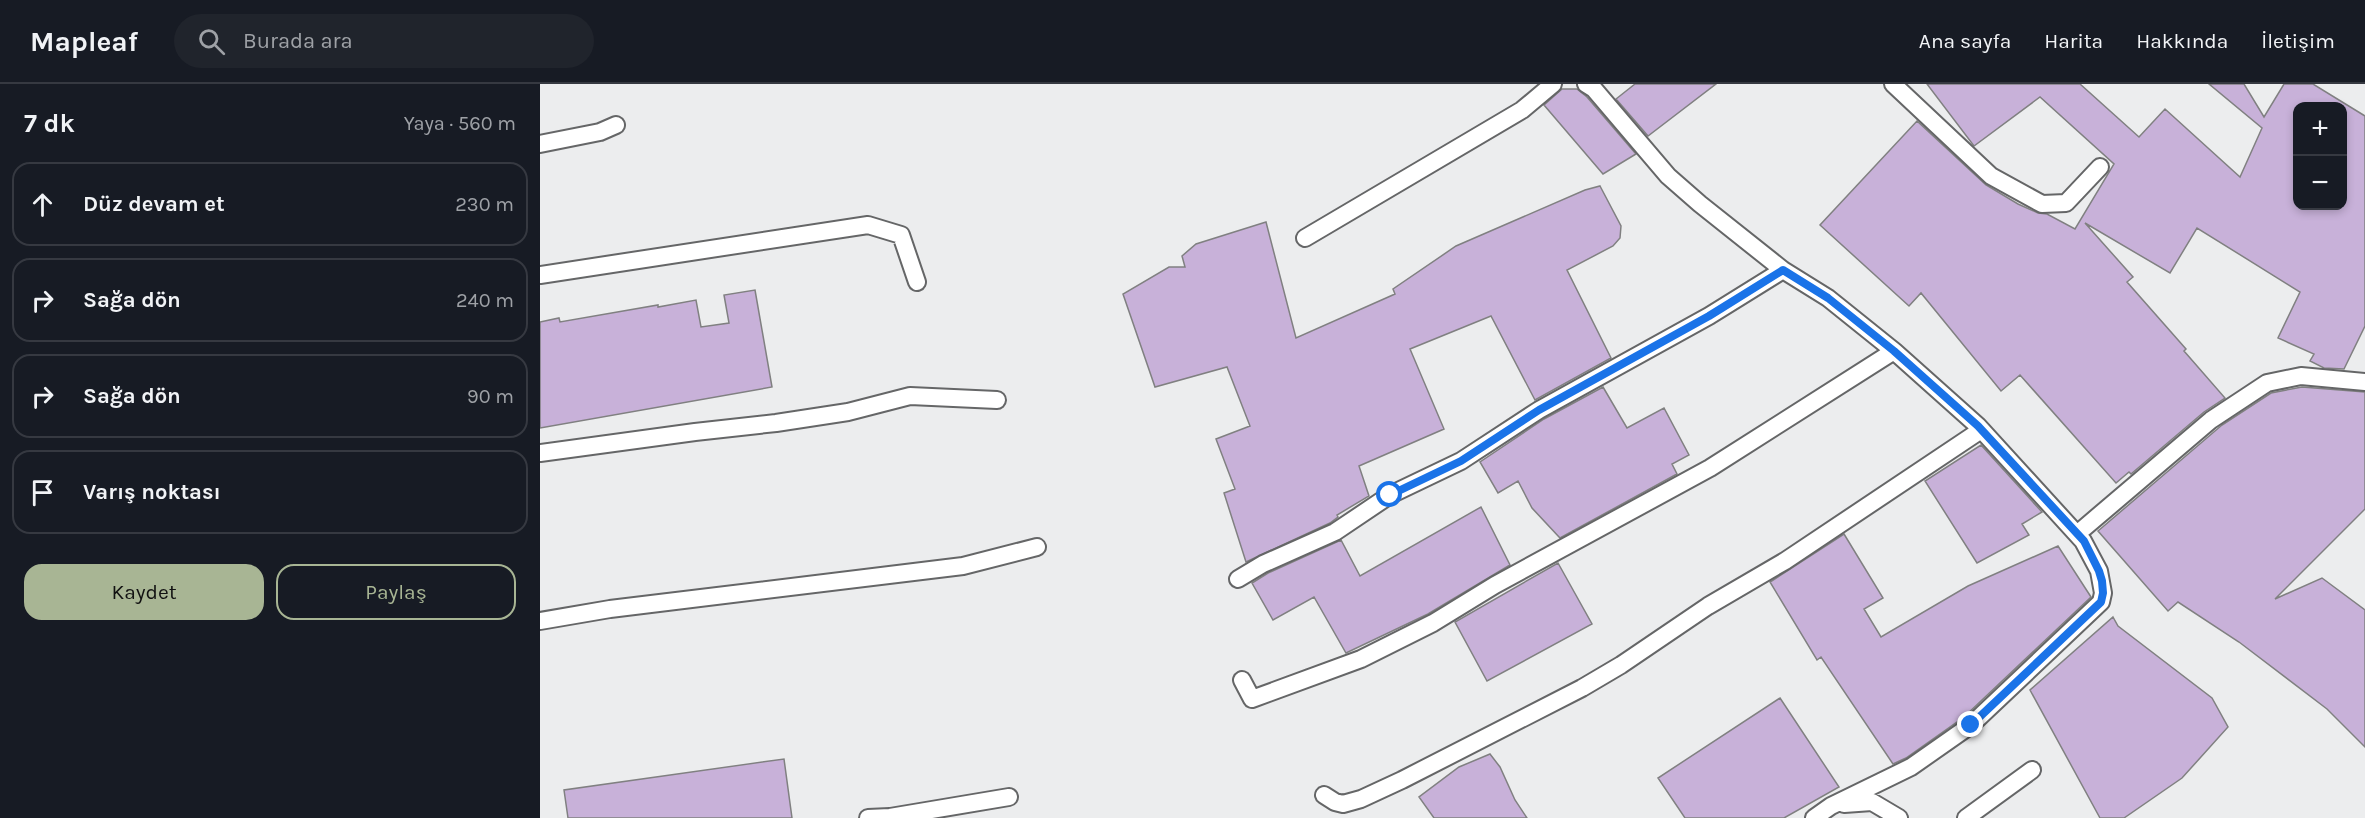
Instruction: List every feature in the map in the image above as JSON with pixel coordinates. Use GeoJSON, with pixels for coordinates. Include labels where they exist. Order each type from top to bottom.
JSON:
{"type":"FeatureCollection","features":[{"type":"Feature","properties":{"kind":"street"},"geometry":{"type":"LineString","coordinates":[[1305,238],[1522,110],[1553,84]]}},
{"type":"Feature","properties":{"kind":"street"},"geometry":{"type":"LineString","coordinates":[[1586,84],[1594,88],[1668,176],[1783,270],[1828,298],[1894,351],[1981,430],[2084,541],[2099,571],[2103,593],[2101,602],[1971,725],[1911,767],[1832,806],[1814,818]]}},
{"type":"Feature","properties":{"kind":"street"},"geometry":{"type":"LineString","coordinates":[[1893,84],[1991,176],[2042,204],[2066,204],[2100,166]]}},
{"type":"Feature","properties":{"kind":"street"},"geometry":{"type":"LineString","coordinates":[[540,144],[600,132],[616,125]]}},
{"type":"Feature","properties":{"kind":"street"},"geometry":{"type":"LineString","coordinates":[[540,275],[868,225],[901,235],[917,282]]}},
{"type":"Feature","properties":{"kind":"street"},"geometry":{"type":"LineString","coordinates":[[1238,579],[1263,564],[1335,532],[1390,495],[1461,461],[1539,410],[1709,316],[1783,270]]}},
{"type":"Feature","properties":{"kind":"street"},"geometry":{"type":"LineString","coordinates":[[1242,680],[1252,699],[1361,659],[1400,640],[1710,468],[1894,351]]}},
{"type":"Feature","properties":{"kind":"street"},"geometry":{"type":"LineString","coordinates":[[2077,534],[2211,420],[2267,383],[2301,376],[2365,382]]}},
{"type":"Feature","properties":{"kind":"street"},"geometry":{"type":"LineString","coordinates":[[540,453],[848,412],[910,396],[997,400]]}},
{"type":"Feature","properties":{"kind":"street"},"geometry":{"type":"LineString","coordinates":[[1324,795],[1343,804],[1361,799],[1582,688],[1621,666],[1708,606],[1785,561],[1981,430]]}},
{"type":"Feature","properties":{"kind":"street"},"geometry":{"type":"LineString","coordinates":[[540,621],[610,609],[963,566],[1037,547]]}},
{"type":"Feature","properties":{"kind":"street"},"geometry":{"type":"LineString","coordinates":[[1966,818],[2032,770]]}},
{"type":"Feature","properties":{"kind":"street"},"geometry":{"type":"LineString","coordinates":[[868,818],[890,817],[1009,797]]}},
{"type":"Feature","properties":{"kind":"street"},"geometry":{"type":"LineString","coordinates":[[1832,806],[1872,802],[1899,818]]}},
{"type":"Feature","properties":{"kind":"building"},"geometry":{"type":"Polygon","coordinates":[[[1635,84],[1716,84],[1648,136],[1616,99],[1635,84]]]}},
{"type":"Feature","properties":{"kind":"building"},"geometry":{"type":"Polygon","coordinates":[[[1927,84],[2080,84],[2139,137],[2165,109],[2240,177],[2262,128],[2209,84],[2244,84],[2264,117],[2284,84],[2313,84],[2342,102],[2293,102],[2293,210],[2347,210],[2347,105],[2365,116],[2365,326],[2344,369],[2324,368],[2310,361],[2314,354],[2278,338],[2300,292],[2197,228],[2170,273],[2085,223],[2133,277],[2127,282],[2186,349],[2184,351],[2225,398],[2204,412],[2131,474],[2129,472],[2116,483],[2020,375],[2001,391],[1921,293],[1909,306],[1820,225],[1917,121],[1986,185],[2018,204],[2038,213],[2047,214],[2075,229],[2114,164],[2040,97],[1974,146],[1927,84]]]}},
{"type":"Feature","properties":{"kind":"building"},"geometry":{"type":"Polygon","coordinates":[[[1562,89],[1577,89],[1587,97],[1636,154],[1603,174],[1544,105],[1562,89]]]}},
{"type":"Feature","properties":{"kind":"building"},"geometry":{"type":"Polygon","coordinates":[[[1600,186],[1621,226],[1620,238],[1613,246],[1567,270],[1611,358],[1535,400],[1491,316],[1410,349],[1444,429],[1359,466],[1369,496],[1337,515],[1338,517],[1330,523],[1246,562],[1224,493],[1235,489],[1216,439],[1250,426],[1227,367],[1155,387],[1123,294],[1169,267],[1185,267],[1182,256],[1196,244],[1266,222],[1296,338],[1395,294],[1393,289],[1456,246],[1585,190],[1600,186]]]}},
{"type":"Feature","properties":{"kind":"building"},"geometry":{"type":"Polygon","coordinates":[[[755,290],[772,387],[540,428],[540,322],[559,318],[560,322],[696,300],[701,327],[729,323],[724,295],[755,290]]]}},
{"type":"Feature","properties":{"kind":"building"},"geometry":{"type":"Polygon","coordinates":[[[1603,387],[1627,428],[1664,408],[1689,455],[1672,464],[1677,474],[1560,538],[1532,508],[1518,481],[1498,493],[1480,462],[1544,419],[1603,387]]]}},
{"type":"Feature","properties":{"kind":"building"},"geometry":{"type":"Polygon","coordinates":[[[2302,387],[2365,392],[2365,509],[2275,599],[2322,578],[2365,610],[2365,747],[2327,709],[2239,642],[2178,602],[2168,611],[2098,531],[2222,425],[2271,393],[2302,387]]]}},
{"type":"Feature","properties":{"kind":"building"},"geometry":{"type":"Polygon","coordinates":[[[1981,445],[2042,512],[2022,524],[2029,535],[1977,563],[1925,481],[1981,445]]]}},
{"type":"Feature","properties":{"kind":"building"},"geometry":{"type":"Polygon","coordinates":[[[1481,507],[1510,565],[1428,614],[1346,653],[1314,597],[1273,620],[1252,583],[1268,573],[1341,540],[1360,576],[1481,507]]]}},
{"type":"Feature","properties":{"kind":"building"},"geometry":{"type":"Polygon","coordinates":[[[1844,534],[1883,598],[1864,609],[1881,637],[1968,586],[2058,546],[2091,597],[1964,717],[1906,758],[1893,764],[1821,657],[1817,660],[1770,582],[1844,534]]]}},
{"type":"Feature","properties":{"kind":"building"},"geometry":{"type":"Polygon","coordinates":[[[1558,563],[1592,624],[1487,681],[1455,622],[1558,563]]]}},
{"type":"Feature","properties":{"kind":"building"},"geometry":{"type":"Polygon","coordinates":[[[2113,617],[2118,626],[2212,698],[2228,727],[2182,778],[2124,818],[2100,818],[2030,690],[2113,617]]]}},
{"type":"Feature","properties":{"kind":"building"},"geometry":{"type":"Polygon","coordinates":[[[1780,698],[1839,787],[1784,818],[1685,818],[1658,778],[1780,698]]]}},
{"type":"Feature","properties":{"kind":"building"},"geometry":{"type":"Polygon","coordinates":[[[1490,754],[1500,767],[1515,800],[1527,818],[1434,818],[1419,797],[1459,767],[1490,754]]]}},
{"type":"Feature","properties":{"kind":"building"},"geometry":{"type":"Polygon","coordinates":[[[784,759],[792,818],[568,818],[564,790],[784,759]]]}},
{"type":"Feature","properties":{"kind":"route"},"geometry":{"type":"LineString","coordinates":[[1390,495],[1461,461],[1539,410],[1709,316],[1783,270],[1828,298],[1894,351],[1978,426],[2084,541],[2099,571],[2103,593],[2101,602],[1971,725]]}}]}
